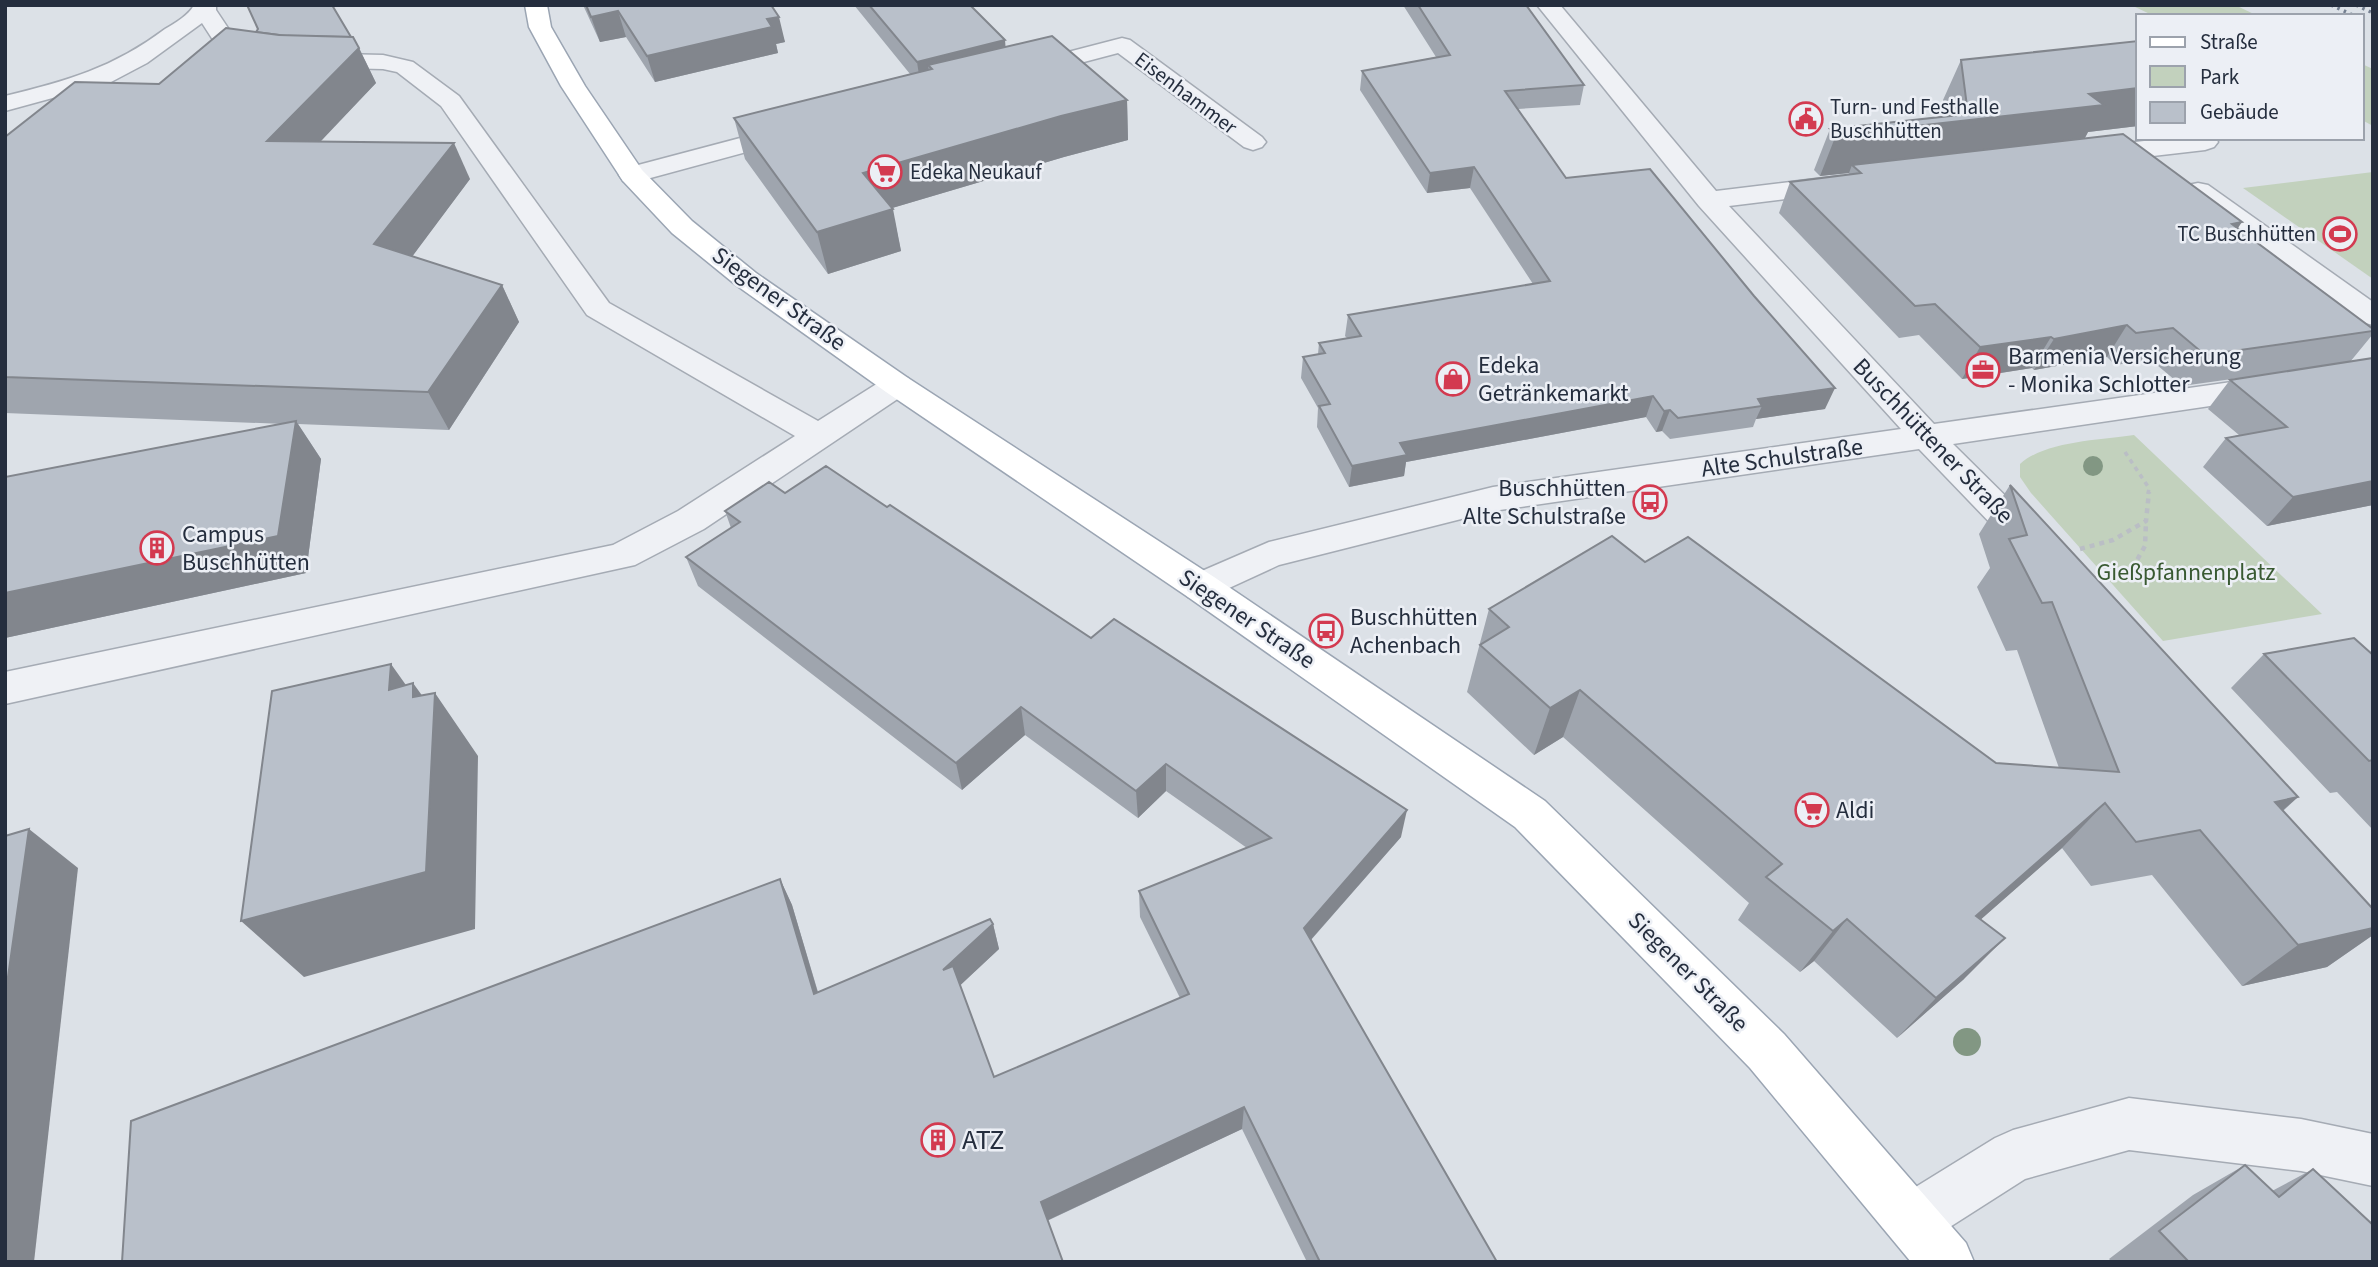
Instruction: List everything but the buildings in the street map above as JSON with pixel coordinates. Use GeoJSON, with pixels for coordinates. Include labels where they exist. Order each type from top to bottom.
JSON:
{"type":"FeatureCollection","features":[{"type":"Feature","properties":{"kind":"main road","name":"Siegener Straße"},"geometry":{"type":"LineString","coordinates":[[536,5],[540,27],[573,86],[632,174],[682,226],[746,279],[897,385],[1201,587],[1530,814],[1767,1051],[1947,1262]]}},
{"type":"Feature","properties":{"kind":"street","name":"Buschhüttener Straße"},"geometry":{"type":"LineString","coordinates":[[1548,5],[1709,200],[1926,436],[2071,588]]}},
{"type":"Feature","properties":{"kind":"street"},"geometry":{"type":"LineString","coordinates":[[5,104],[82,84],[115,71],[162,43],[205,7],[232,52],[298,60],[383,62],[405,66],[450,101],[598,309],[819,436]]}},
{"type":"Feature","properties":{"kind":"street","name":"Eisenhammer"},"geometry":{"type":"LineString","coordinates":[[1003,76],[1122,45],[1253,142]]}},
{"type":"Feature","properties":{"kind":"street"},"geometry":{"type":"LineString","coordinates":[[632,174],[818,125]]}},
{"type":"Feature","properties":{"kind":"street"},"geometry":{"type":"LineString","coordinates":[[2069,157],[2204,142]]}},
{"type":"Feature","properties":{"kind":"street"},"geometry":{"type":"LineString","coordinates":[[2138,149],[2373,316]]}},
{"type":"Feature","properties":{"kind":"street"},"geometry":{"type":"LineString","coordinates":[[1709,200],[1861,182]]}},
{"type":"Feature","properties":{"kind":"street","name":"Alte Schulstraße"},"geometry":{"type":"LineString","coordinates":[[1201,587],[1269,555],[1493,499],[2373,373]]}},
{"type":"Feature","properties":{"kind":"street"},"geometry":{"type":"LineString","coordinates":[[5,688],[622,556],[691,520],[897,385]]}},
{"type":"Feature","properties":{"kind":"street"},"geometry":{"type":"LineString","coordinates":[[1912,1220],[2013,1156],[2129,1124],[2301,1145],[2373,1160]]}},
{"type":"Feature","properties":{"kind":"path"},"geometry":{"type":"LineString","coordinates":[[2071,588],[2133,566],[2144,546],[2149,488],[2128,454],[2084,414]]}},
{"type":"Feature","properties":{"kind":"path"},"geometry":{"type":"LineString","coordinates":[[2045,558],[2113,540],[2146,521]]}},
{"type":"Feature","properties":{"kind":"green space"},"geometry":{"type":"Polygon","coordinates":[[[2131,5],[2235,5],[2254,14],[2150,14],[2131,5]]]}},
{"type":"Feature","properties":{"kind":"green space"},"geometry":{"type":"Polygon","coordinates":[[[2364,65],[2373,69],[2373,126],[2364,121],[2364,65]]]}},
{"type":"Feature","properties":{"kind":"green space","name":"TC Buschhütten"},"geometry":{"type":"Polygon","coordinates":[[[2373,172],[2373,279],[2243,188],[2373,172]]]}},
{"type":"Feature","properties":{"kind":"green space","name":"Gießpfannenplatz"},"geometry":{"type":"Polygon","coordinates":[[[2134,435],[2322,614],[2163,641],[2031,493],[2020,477],[2020,464],[2044,450],[2134,435]]]}},
{"type":"Feature","properties":{"kind":"railway"},"geometry":{"type":"LineString","coordinates":[[2331,5],[2351,14]]}},
{"type":"Feature","properties":{"kind":"railway"},"geometry":{"type":"LineString","coordinates":[[2356,5],[2373,13]]}},
{"type":"Feature","properties":{"kind":"place","name":"Turn- und Festhalle Buschhütten"},"geometry":{"type":"Point","coordinates":[1806,119]}},
{"type":"Feature","properties":{"kind":"place","name":"Edeka Neukauf"},"geometry":{"type":"Point","coordinates":[885,172]}},
{"type":"Feature","properties":{"kind":"place","name":"TC Buschhütten"},"geometry":{"type":"Point","coordinates":[2340,234]}},
{"type":"Feature","properties":{"kind":"place","name":"Barmenia Versicherung - Monika Schlotter"},"geometry":{"type":"Point","coordinates":[1983,370]}},
{"type":"Feature","properties":{"kind":"place","name":"Edeka Getränkemarkt"},"geometry":{"type":"Point","coordinates":[1453,379]}},
{"type":"Feature","properties":{"kind":"place","name":"Buschhütten Alte Schulstraße"},"geometry":{"type":"Point","coordinates":[1650,502]}},
{"type":"Feature","properties":{"kind":"place","name":"Campus Buschhütten"},"geometry":{"type":"Point","coordinates":[157,548]}},
{"type":"Feature","properties":{"kind":"place","name":"Buschhütten Achenbach"},"geometry":{"type":"Point","coordinates":[1326,631]}},
{"type":"Feature","properties":{"kind":"place","name":"Aldi"},"geometry":{"type":"Point","coordinates":[1812,810]}},
{"type":"Feature","properties":{"kind":"place","name":"ATZ"},"geometry":{"type":"Point","coordinates":[938,1140]}}]}
